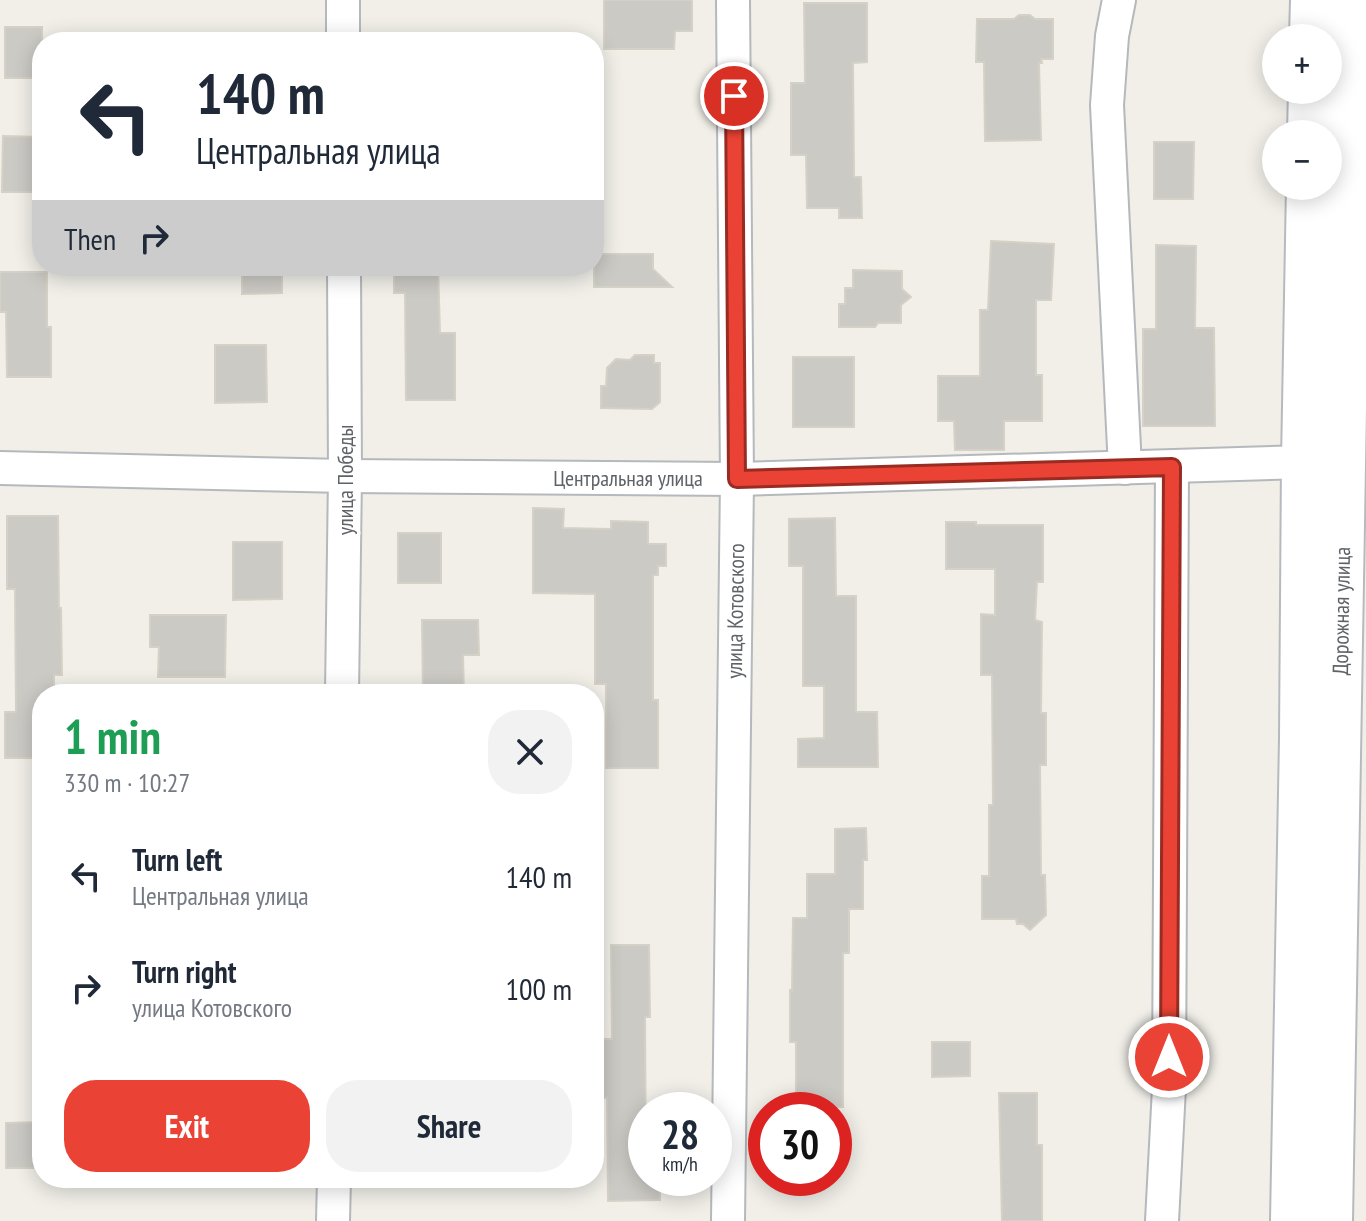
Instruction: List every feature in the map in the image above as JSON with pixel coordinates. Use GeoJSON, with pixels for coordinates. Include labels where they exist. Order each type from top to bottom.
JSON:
{"type":"FeatureCollection","features":[{"type":"Feature","properties":{"kind":"main road"},"geometry":{"type":"LineString","coordinates":[[1312,24],[1313,0]]}},
{"type":"Feature","properties":{"kind":"main road","name":"Дорожная улица"},"geometry":{"type":"LineString","coordinates":[[1330,1221],[1351,0]]}},
{"type":"Feature","properties":{"kind":"main road","name":"Дорожная улица"},"geometry":{"type":"LineString","coordinates":[[1293,1221],[1336,745],[1304,462],[1309,200]]}},
{"type":"Feature","properties":{"kind":"street"},"geometry":{"type":"LineString","coordinates":[[343,0],[343,32]]}},
{"type":"Feature","properties":{"kind":"street","name":"улица Котовского"},"geometry":{"type":"LineString","coordinates":[[728,1221],[737,479],[733,0]]}},
{"type":"Feature","properties":{"kind":"street"},"geometry":{"type":"LineString","coordinates":[[1119,0],[1112,36],[1107,105],[1125,468]]}},
{"type":"Feature","properties":{"kind":"street","name":"улица Победы"},"geometry":{"type":"LineString","coordinates":[[342,684],[344,276]]}},
{"type":"Feature","properties":{"kind":"street","name":"Центральная улица"},"geometry":{"type":"LineString","coordinates":[[0,468],[345,476],[737,479],[1304,462]]}},
{"type":"Feature","properties":{"kind":"street"},"geometry":{"type":"LineString","coordinates":[[1162,1221],[1169,1088],[1172,467]]}},
{"type":"Feature","properties":{"kind":"street"},"geometry":{"type":"LineString","coordinates":[[333,1221],[334,1188]]}},
{"type":"Feature","properties":{"kind":"building"},"geometry":{"type":"Polygon","coordinates":[[[604,0],[692,0],[692,31],[675,31],[674,49],[604,49],[604,0]]]}},
{"type":"Feature","properties":{"kind":"building"},"geometry":{"type":"Polygon","coordinates":[[[804,3],[867,3],[867,62],[853,63],[854,177],[861,177],[862,218],[839,218],[839,208],[807,208],[806,155],[791,155],[791,83],[805,83],[804,3]]]}},
{"type":"Feature","properties":{"kind":"building"},"geometry":{"type":"Polygon","coordinates":[[[1019,15],[1053,19],[1053,59],[1041,59],[1042,63],[1039,63],[1041,140],[985,141],[984,62],[976,62],[977,19],[1014,19],[1019,15]]]}},
{"type":"Feature","properties":{"kind":"building"},"geometry":{"type":"Polygon","coordinates":[[[5,27],[42,27],[42,32],[32,32],[32,78],[5,78],[5,27]]]}},
{"type":"Feature","properties":{"kind":"building"},"geometry":{"type":"Polygon","coordinates":[[[3,136],[32,137],[32,192],[2,192],[3,136]]]}},
{"type":"Feature","properties":{"kind":"building"},"geometry":{"type":"Polygon","coordinates":[[[1154,142],[1194,142],[1193,199],[1154,199],[1154,142]]]}},
{"type":"Feature","properties":{"kind":"building"},"geometry":{"type":"Polygon","coordinates":[[[991,241],[1054,244],[1051,300],[1036,300],[1036,375],[1042,375],[1042,421],[1004,421],[1004,450],[955,450],[954,421],[938,421],[938,376],[980,376],[980,310],[988,310],[991,241]]]}},
{"type":"Feature","properties":{"kind":"building"},"geometry":{"type":"Polygon","coordinates":[[[1156,245],[1196,246],[1195,328],[1214,328],[1215,426],[1143,426],[1143,329],[1156,329],[1156,245]]]}},
{"type":"Feature","properties":{"kind":"building"},"geometry":{"type":"Polygon","coordinates":[[[604,254],[653,254],[653,269],[672,287],[594,287],[594,276],[604,276],[604,254]]]}},
{"type":"Feature","properties":{"kind":"building"},"geometry":{"type":"Polygon","coordinates":[[[853,270],[902,271],[902,289],[911,297],[901,305],[901,323],[839,327],[839,304],[845,304],[845,288],[853,288],[853,270]]]}},
{"type":"Feature","properties":{"kind":"building"},"geometry":{"type":"Polygon","coordinates":[[[0,272],[32,272],[32,276],[47,276],[51,377],[7,377],[6,312],[0,312],[0,272]]]}},
{"type":"Feature","properties":{"kind":"building"},"geometry":{"type":"Polygon","coordinates":[[[242,276],[282,276],[282,293],[242,294],[242,276]]]}},
{"type":"Feature","properties":{"kind":"building"},"geometry":{"type":"Polygon","coordinates":[[[394,276],[438,276],[440,333],[455,333],[455,400],[406,400],[405,293],[394,293],[394,276]]]}},
{"type":"Feature","properties":{"kind":"building"},"geometry":{"type":"Polygon","coordinates":[[[215,345],[266,345],[267,402],[215,403],[215,345]]]}},
{"type":"Feature","properties":{"kind":"building"},"geometry":{"type":"Polygon","coordinates":[[[635,355],[654,355],[654,363],[660,363],[660,402],[652,409],[601,408],[601,386],[606,386],[607,368],[616,359],[630,360],[635,355]]]}},
{"type":"Feature","properties":{"kind":"building"},"geometry":{"type":"Polygon","coordinates":[[[793,357],[854,357],[854,427],[793,427],[793,357]]]}},
{"type":"Feature","properties":{"kind":"building"},"geometry":{"type":"Polygon","coordinates":[[[533,508],[564,509],[563,528],[611,529],[611,521],[648,522],[648,544],[666,544],[666,566],[658,566],[658,575],[653,575],[653,700],[658,700],[658,768],[606,768],[606,684],[595,684],[595,594],[533,593],[533,508]]]}},
{"type":"Feature","properties":{"kind":"building"},"geometry":{"type":"Polygon","coordinates":[[[7,516],[58,516],[62,675],[54,675],[54,684],[32,684],[32,758],[5,758],[5,712],[16,712],[15,589],[7,589],[7,516]]]}},
{"type":"Feature","properties":{"kind":"building"},"geometry":{"type":"Polygon","coordinates":[[[835,518],[836,596],[856,596],[856,712],[877,712],[878,767],[798,767],[798,739],[824,738],[824,686],[803,686],[803,566],[789,566],[789,519],[835,518]]]}},
{"type":"Feature","properties":{"kind":"building"},"geometry":{"type":"Polygon","coordinates":[[[946,522],[1043,525],[1043,582],[1037,582],[1035,620],[1042,622],[1041,713],[1046,713],[1046,765],[1040,765],[1041,875],[1045,875],[1046,915],[1030,930],[1023,924],[1017,924],[1016,919],[982,919],[982,876],[989,876],[989,805],[993,805],[992,675],[981,675],[981,614],[995,615],[995,569],[946,569],[946,522]]]}},
{"type":"Feature","properties":{"kind":"building"},"geometry":{"type":"Polygon","coordinates":[[[398,533],[441,533],[441,583],[398,583],[398,533]]]}},
{"type":"Feature","properties":{"kind":"building"},"geometry":{"type":"Polygon","coordinates":[[[233,542],[282,542],[282,599],[233,600],[233,542]]]}},
{"type":"Feature","properties":{"kind":"building"},"geometry":{"type":"Polygon","coordinates":[[[150,615],[226,615],[225,677],[158,677],[159,647],[150,647],[150,615]]]}},
{"type":"Feature","properties":{"kind":"building"},"geometry":{"type":"Polygon","coordinates":[[[422,620],[478,620],[479,655],[463,655],[464,684],[423,684],[422,620]]]}},
{"type":"Feature","properties":{"kind":"building"},"geometry":{"type":"Polygon","coordinates":[[[866,828],[867,860],[863,860],[863,909],[849,909],[849,953],[843,953],[843,1092],[796,1092],[796,1042],[790,1042],[793,918],[807,918],[807,874],[835,874],[835,829],[866,828]]]}},
{"type":"Feature","properties":{"kind":"building"},"geometry":{"type":"Polygon","coordinates":[[[611,945],[649,945],[650,1017],[645,1017],[645,1092],[628,1092],[628,1196],[660,1196],[660,1200],[608,1201],[604,1039],[612,1039],[611,945]]]}},
{"type":"Feature","properties":{"kind":"building"},"geometry":{"type":"Polygon","coordinates":[[[932,1042],[970,1042],[970,1076],[932,1077],[932,1042]]]}},
{"type":"Feature","properties":{"kind":"building"},"geometry":{"type":"Polygon","coordinates":[[[999,1093],[1037,1093],[1037,1145],[1042,1145],[1042,1221],[1002,1221],[999,1093]]]}},
{"type":"Feature","properties":{"kind":"building"},"geometry":{"type":"Polygon","coordinates":[[[32,1122],[32,1168],[6,1168],[6,1123],[32,1122]]]}},
{"type":"Feature","properties":{"kind":"route"},"geometry":{"type":"LineString","coordinates":[[734,96],[737,479],[1172,467],[1169,1057]]}}]}
